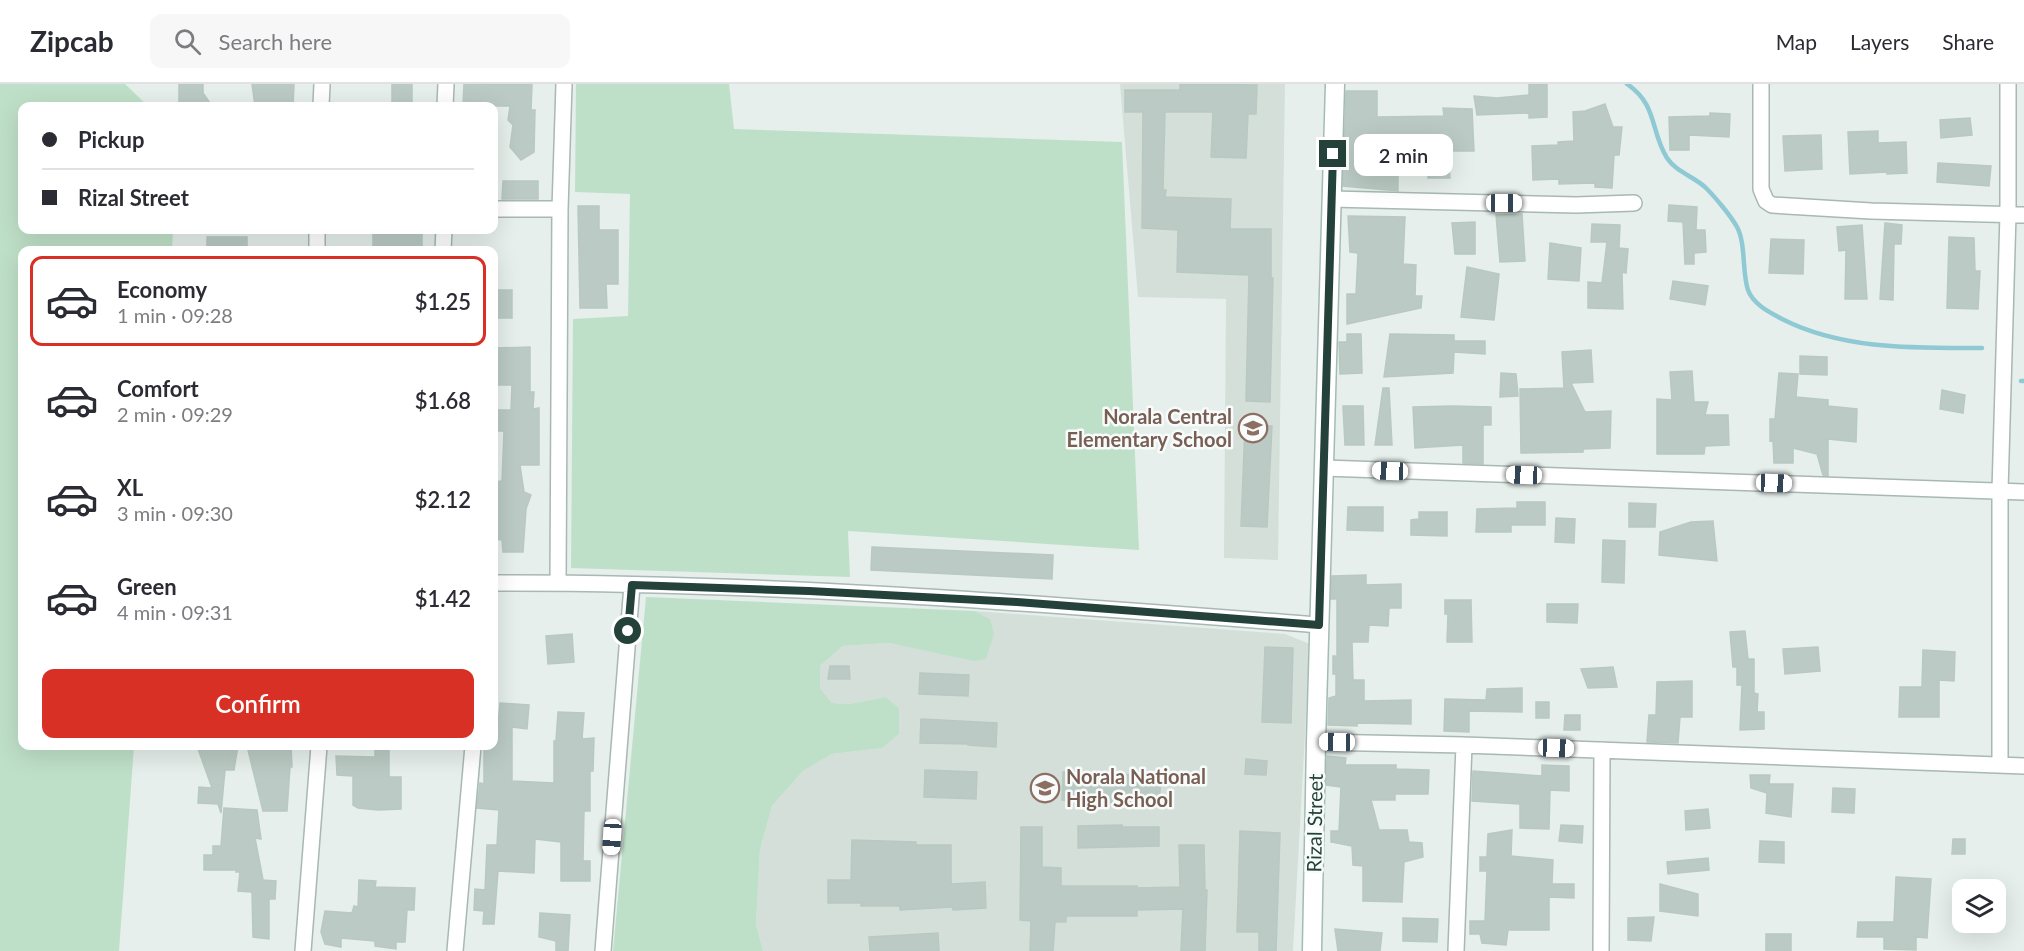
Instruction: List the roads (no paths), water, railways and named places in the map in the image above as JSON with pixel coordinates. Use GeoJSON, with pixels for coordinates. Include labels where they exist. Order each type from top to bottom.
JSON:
{"type":"FeatureCollection","features":[{"type":"Feature","properties":{"kind":"main road","name":"Rizal Street"},"geometry":{"type":"LineString","coordinates":[[1312,951],[1323,468],[1335,84]]}},
{"type":"Feature","properties":{"kind":"street"},"geometry":{"type":"LineString","coordinates":[[321,102],[322,84]]}},
{"type":"Feature","properties":{"kind":"street"},"geometry":{"type":"LineString","coordinates":[[445,102],[446,84]]}},
{"type":"Feature","properties":{"kind":"street"},"geometry":{"type":"LineString","coordinates":[[558,583],[560,209],[564,84]]}},
{"type":"Feature","properties":{"kind":"street"},"geometry":{"type":"LineString","coordinates":[[1761,84],[1761,189],[1766,201],[1772,205],[2024,215]]}},
{"type":"Feature","properties":{"kind":"street"},"geometry":{"type":"LineString","coordinates":[[2000,765],[2000,491],[2008,214],[2008,84]]}},
{"type":"Feature","properties":{"kind":"street"},"geometry":{"type":"LineString","coordinates":[[1331,200],[1576,205],[1634,202]]}},
{"type":"Feature","properties":{"kind":"street"},"geometry":{"type":"LineString","coordinates":[[498,209],[560,209]]}},
{"type":"Feature","properties":{"kind":"street"},"geometry":{"type":"LineString","coordinates":[[1323,468],[2024,492]]}},
{"type":"Feature","properties":{"kind":"street"},"geometry":{"type":"LineString","coordinates":[[498,583],[809,591],[1017,602],[1319,625]]}},
{"type":"Feature","properties":{"kind":"street"},"geometry":{"type":"LineString","coordinates":[[603,951],[632,585]]}},
{"type":"Feature","properties":{"kind":"street"},"geometry":{"type":"LineString","coordinates":[[1316,742],[1464,745],[2024,765]]}},
{"type":"Feature","properties":{"kind":"street"},"geometry":{"type":"LineString","coordinates":[[1456,951],[1464,745]]}},
{"type":"Feature","properties":{"kind":"street"},"geometry":{"type":"LineString","coordinates":[[303,951],[319,750]]}},
{"type":"Feature","properties":{"kind":"street"},"geometry":{"type":"LineString","coordinates":[[455,951],[473,750]]}},
{"type":"Feature","properties":{"kind":"street"},"geometry":{"type":"LineString","coordinates":[[1601,951],[1602,750]]}},
{"type":"Feature","properties":{"kind":"waterway"},"geometry":{"type":"LineString","coordinates":[[1627,84],[1637,92],[1649,110],[1667,158],[1675,167],[1706,188],[1734,223],[1742,241],[1748,290],[1762,307],[1805,329],[1854,342],[1905,347],[1982,348]]}},
{"type":"Feature","properties":{"kind":"place","name":"Norala Central Elementary School"},"geometry":{"type":"Point","coordinates":[1253,428]}},
{"type":"Feature","properties":{"kind":"place","name":"Norala National High School"},"geometry":{"type":"Point","coordinates":[1045,788]}}]}
